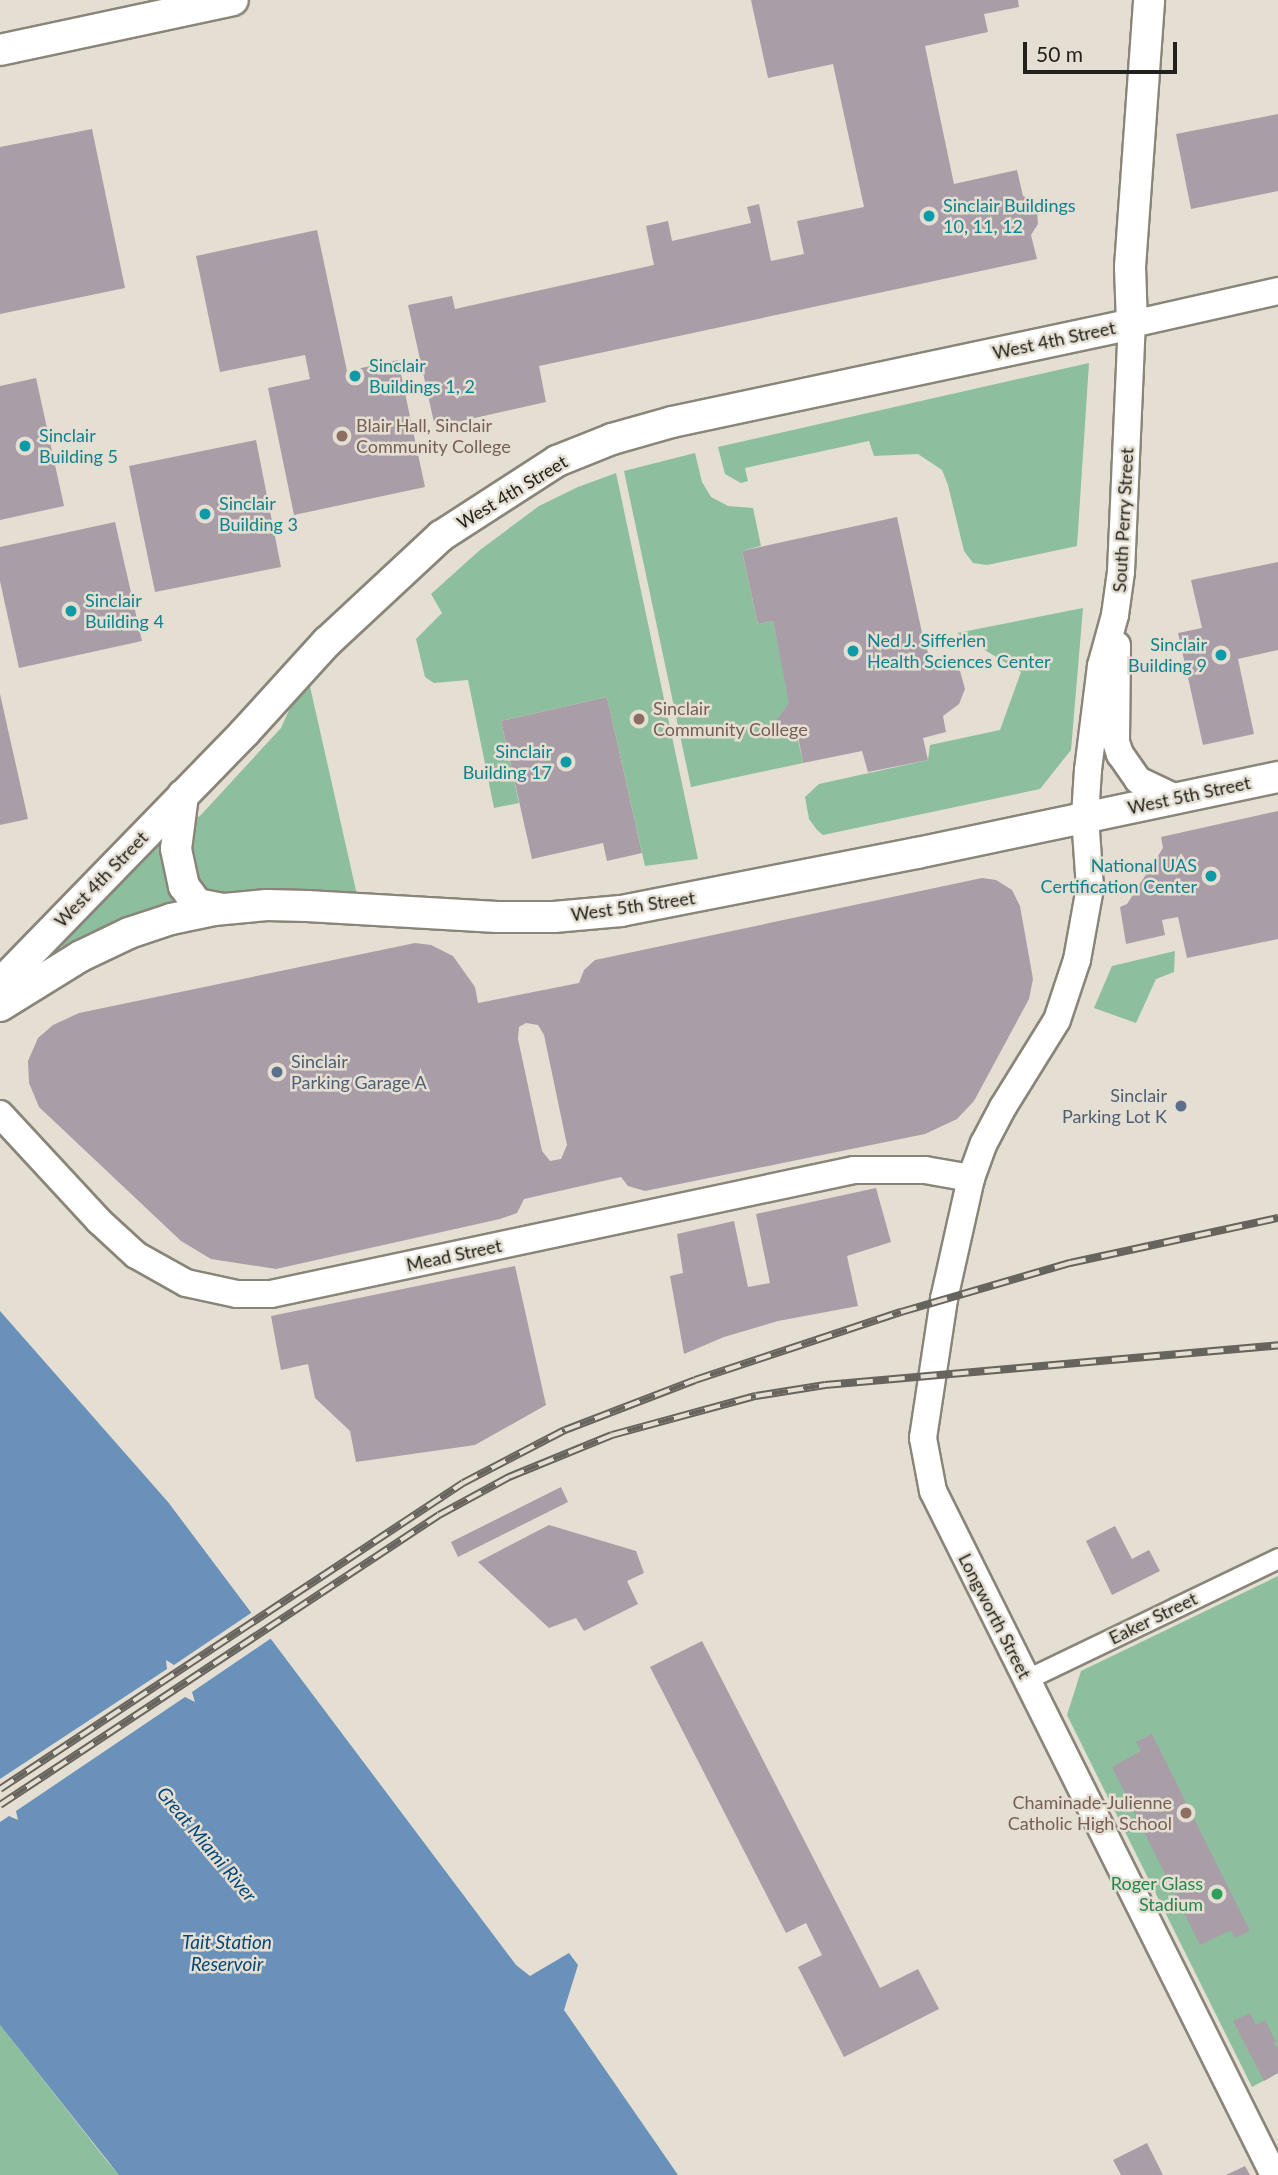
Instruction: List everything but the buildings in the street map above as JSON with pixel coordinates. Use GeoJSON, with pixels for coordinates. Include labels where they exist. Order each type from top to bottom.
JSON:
{"type":"FeatureCollection","features":[{"type":"Feature","properties":{"kind":"main road"},"geometry":{"type":"LineString","coordinates":[[0,50],[233,0]]}},
{"type":"Feature","properties":{"kind":"main road","name":"South Perry Street"},"geometry":{"type":"LineString","coordinates":[[1132,324],[1130,267],[1149,0]]}},
{"type":"Feature","properties":{"kind":"main road","name":"West 4th Street"},"geometry":{"type":"LineString","coordinates":[[0,984],[327,642],[441,536],[557,461],[591,446],[672,422],[1132,324]]}},
{"type":"Feature","properties":{"kind":"main road","name":"West 5th Street"},"geometry":{"type":"LineString","coordinates":[[0,1006],[81,956],[129,933],[171,919],[222,909],[307,906],[497,916],[554,916],[621,911],[917,853],[1278,777]]}},
{"type":"Feature","properties":{"kind":"main road"},"geometry":{"type":"LineString","coordinates":[[183,795],[176,849],[184,886],[197,904],[222,909]]}},
{"type":"Feature","properties":{"kind":"street","name":"West 4th Street"},"geometry":{"type":"LineString","coordinates":[[1132,324],[1278,291]]}},
{"type":"Feature","properties":{"kind":"street","name":"South Perry Street"},"geometry":{"type":"LineString","coordinates":[[1051,1032],[1066,998],[1077,960],[1090,888],[1085,816],[1101,666],[1115,615],[1124,519],[1132,324]]}},
{"type":"Feature","properties":{"kind":"street"},"geometry":{"type":"LineString","coordinates":[[1115,615],[1116,742],[1120,754],[1138,780],[1176,798]]}},
{"type":"Feature","properties":{"kind":"street","name":"Longworth Street"},"geometry":{"type":"LineString","coordinates":[[1051,1032],[997,1119],[971,1178],[944,1299],[923,1438],[933,1491],[1274,2175]]}},
{"type":"Feature","properties":{"kind":"street","name":"Mead Street"},"geometry":{"type":"LineString","coordinates":[[0,1114],[99,1221],[136,1255],[186,1283],[237,1294],[271,1294],[854,1170],[925,1170],[971,1178]]}},
{"type":"Feature","properties":{"kind":"street","name":"Eaker Street"},"geometry":{"type":"LineString","coordinates":[[1027,1679],[1278,1558]]}},
{"type":"Feature","properties":{"kind":"green space"},"geometry":{"type":"Polygon","coordinates":[[[1089,363],[1077,546],[987,565],[973,563],[964,551],[942,470],[918,454],[874,456],[869,441],[745,468],[748,481],[741,483],[725,474],[718,447],[1089,363]]]}},
{"type":"Feature","properties":{"kind":"green space"},"geometry":{"type":"Polygon","coordinates":[[[695,453],[702,482],[711,497],[728,506],[753,508],[761,546],[742,551],[758,624],[773,621],[803,763],[691,787],[624,471],[695,453]]]}},
{"type":"Feature","properties":{"kind":"green space"},"geometry":{"type":"Polygon","coordinates":[[[616,473],[698,859],[645,866],[607,697],[501,721],[519,803],[494,808],[468,680],[434,683],[425,677],[416,639],[442,613],[431,594],[480,550],[539,506],[578,487],[616,473]]]}},
{"type":"Feature","properties":{"kind":"green space"},"geometry":{"type":"Polygon","coordinates":[[[1083,608],[1071,750],[1040,789],[823,835],[817,830],[809,819],[805,797],[819,784],[928,760],[930,745],[1000,730],[1021,672],[957,633],[1083,608]]]}},
{"type":"Feature","properties":{"kind":"green space"},"geometry":{"type":"Polygon","coordinates":[[[309,682],[357,895],[176,904],[133,915],[96,930],[64,949],[61,944],[161,840],[200,816],[281,728],[294,699],[309,682]]]}},
{"type":"Feature","properties":{"kind":"green space"},"geometry":{"type":"Polygon","coordinates":[[[1175,951],[1174,972],[1156,979],[1136,1023],[1094,1008],[1112,966],[1175,951]]]}},
{"type":"Feature","properties":{"kind":"green space","name":"Roger Glass Stadium"},"geometry":{"type":"Polygon","coordinates":[[[1278,1576],[1278,2073],[1252,2087],[1067,1715],[1081,1671],[1278,1576]]]}},
{"type":"Feature","properties":{"kind":"green space"},"geometry":{"type":"Polygon","coordinates":[[[0,2025],[107,2161],[119,2175],[0,2175],[0,2025]]]}},
{"type":"Feature","properties":{"kind":"water","name":"Tait Station Reservoir"},"geometry":{"type":"Polygon","coordinates":[[[0,1311],[168,1502],[516,1965],[530,1976],[569,1953],[578,1965],[564,2010],[678,2175],[119,2175],[0,2025],[0,1311]]]}},
{"type":"Feature","properties":{"kind":"pier"},"geometry":{"type":"Polygon","coordinates":[[[254,1611],[273,1637],[192,1692],[195,1702],[185,1697],[16,1811],[18,1820],[9,1816],[0,1822],[0,1779],[167,1669],[166,1660],[174,1665],[254,1611]]]}},
{"type":"Feature","properties":{"kind":"railway"},"geometry":{"type":"LineString","coordinates":[[0,1789],[463,1483],[565,1430],[695,1380],[901,1312],[1070,1263],[1278,1218]]}},
{"type":"Feature","properties":{"kind":"railway"},"geometry":{"type":"LineString","coordinates":[[0,1805],[439,1515],[509,1477],[612,1435],[756,1396],[825,1385],[1278,1345]]}},
{"type":"Feature","properties":{"kind":"place","name":"Sinclair Buildings 10, 11, 12"},"geometry":{"type":"Point","coordinates":[929,216]}},
{"type":"Feature","properties":{"kind":"place","name":"Sinclair Buildings 1, 2"},"geometry":{"type":"Point","coordinates":[355,376]}},
{"type":"Feature","properties":{"kind":"place","name":"Blair Hall, Sinclair Community College"},"geometry":{"type":"Point","coordinates":[342,436]}},
{"type":"Feature","properties":{"kind":"place","name":"Sinclair Building 5"},"geometry":{"type":"Point","coordinates":[25,446]}},
{"type":"Feature","properties":{"kind":"place","name":"Sinclair Building 3"},"geometry":{"type":"Point","coordinates":[205,514]}},
{"type":"Feature","properties":{"kind":"place","name":"Sinclair Building 4"},"geometry":{"type":"Point","coordinates":[71,611]}},
{"type":"Feature","properties":{"kind":"place","name":"Ned J. Sifferlen Health Sciences Center"},"geometry":{"type":"Point","coordinates":[853,651]}},
{"type":"Feature","properties":{"kind":"place","name":"Sinclair Building 9"},"geometry":{"type":"Point","coordinates":[1221,655]}},
{"type":"Feature","properties":{"kind":"place","name":"Sinclair Community College"},"geometry":{"type":"Point","coordinates":[639,719]}},
{"type":"Feature","properties":{"kind":"place","name":"Sinclair Building 17"},"geometry":{"type":"Point","coordinates":[566,762]}},
{"type":"Feature","properties":{"kind":"place","name":"National UAS Certification Center"},"geometry":{"type":"Point","coordinates":[1211,876]}},
{"type":"Feature","properties":{"kind":"place","name":"Sinclair Parking Garage A"},"geometry":{"type":"Point","coordinates":[277,1072]}},
{"type":"Feature","properties":{"kind":"place","name":"Sinclair Parking Lot K"},"geometry":{"type":"Point","coordinates":[1181,1106]}},
{"type":"Feature","properties":{"kind":"place","name":"Chaminade-Julienne Catholic High School"},"geometry":{"type":"Point","coordinates":[1186,1813]}},
{"type":"Feature","properties":{"kind":"place","name":"Roger Glass Stadium"},"geometry":{"type":"Point","coordinates":[1217,1894]}},
{"type":"Feature","properties":{"kind":"water label","name":"Great Miami River"},"geometry":{"type":"Point","coordinates":[207,1844]}}]}
